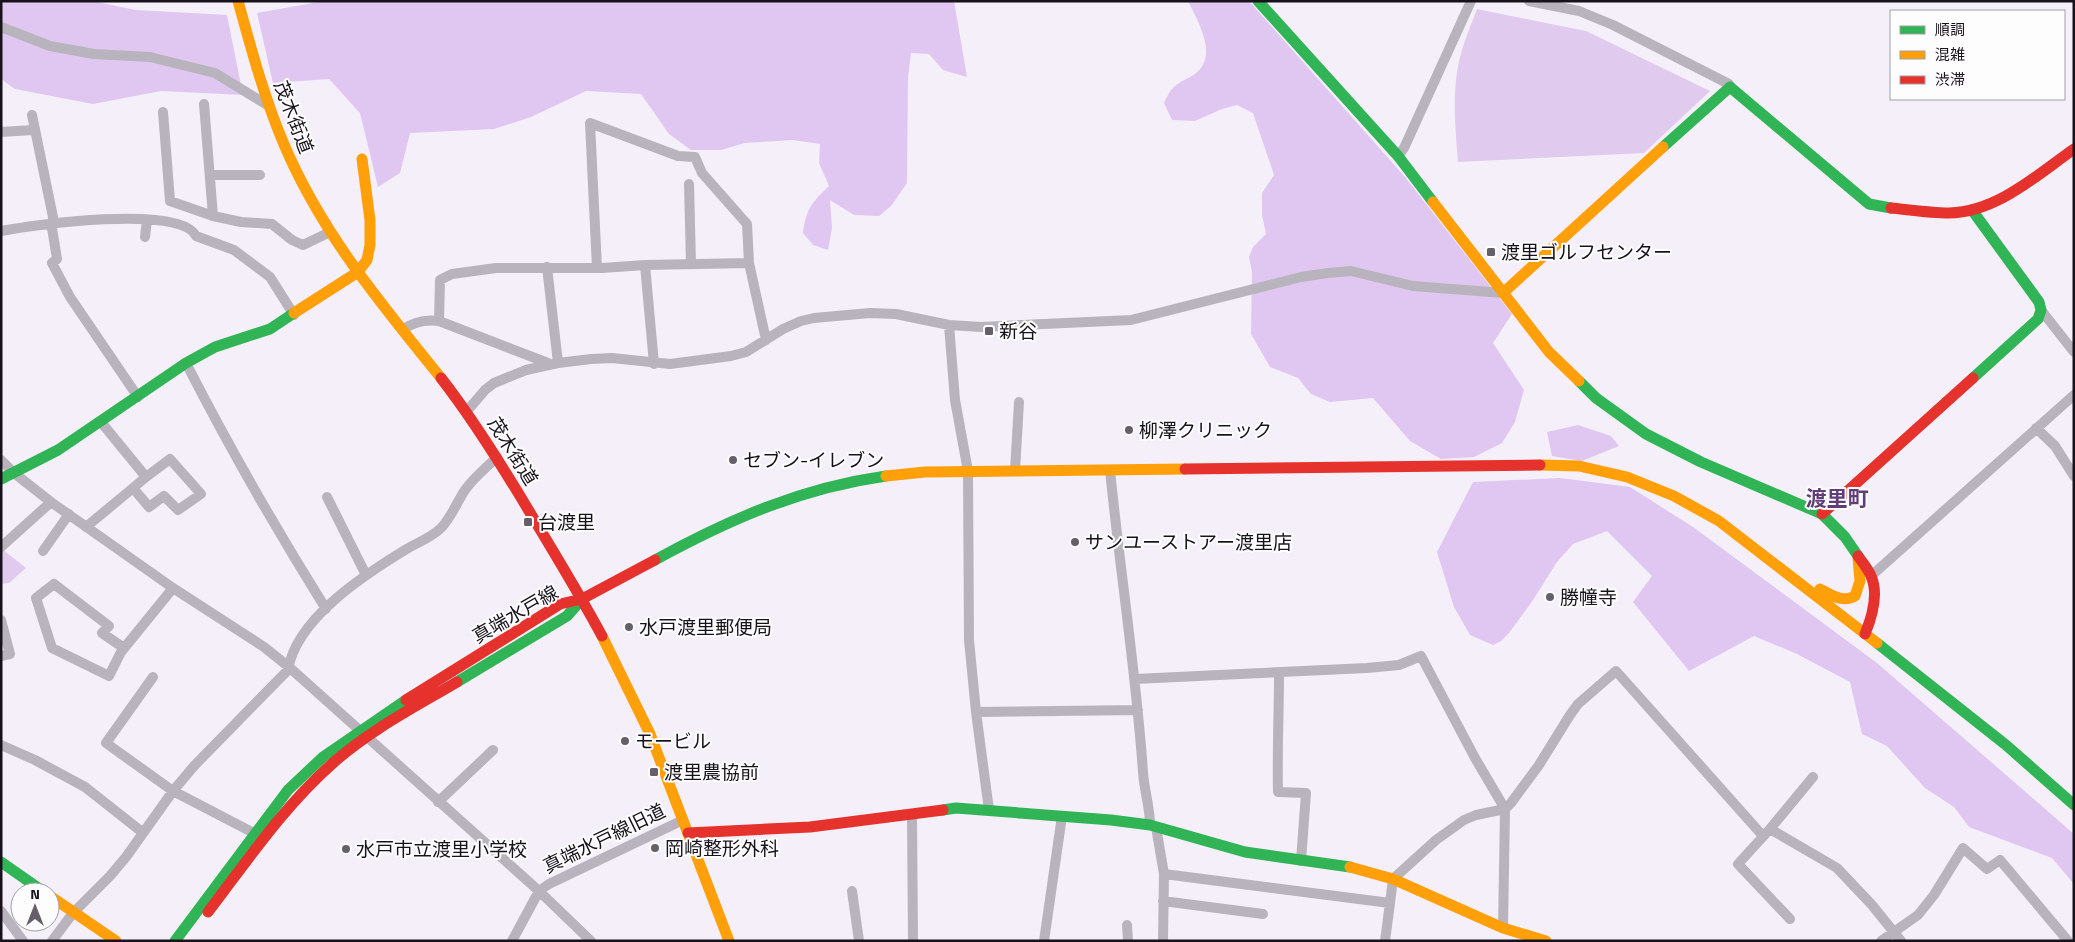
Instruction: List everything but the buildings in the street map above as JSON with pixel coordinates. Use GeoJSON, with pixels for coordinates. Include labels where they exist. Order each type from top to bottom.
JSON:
{"type":"FeatureCollection","features":[{"type":"Feature","properties":{"kind":"main road","name":"茂木街道"},"geometry":{"type":"LineString","coordinates":[[238,1],[270,106],[302,184],[330,232],[370,291],[467,411],[497,457],[582,599],[617,665],[650,734],[729,941]]}},
{"type":"Feature","properties":{"kind":"main road"},"geometry":{"type":"LineString","coordinates":[[1258,1],[1398,156],[1549,352],[1589,391],[1646,434],[1701,462],[1822,514],[1845,537],[1871,576],[1874,590],[1872,616],[1865,634]]}},
{"type":"Feature","properties":{"kind":"main road"},"geometry":{"type":"LineString","coordinates":[[1503,293],[1730,87],[1870,204],[1882,207],[1949,213],[1972,210],[2005,197],[2074,148]]}},
{"type":"Feature","properties":{"kind":"main road"},"geometry":{"type":"LineString","coordinates":[[1,479],[58,450],[186,363],[214,347],[270,329],[358,272],[368,257],[369,235],[368,203],[362,159]]}},
{"type":"Feature","properties":{"kind":"main road"},"geometry":{"type":"LineString","coordinates":[[1822,514],[2038,319],[2041,310],[2039,302],[1972,210]]}},
{"type":"Feature","properties":{"kind":"main road","name":"真端水戸線"},"geometry":{"type":"LineString","coordinates":[[176,941],[254,833],[288,790],[322,757],[567,616],[582,599],[723,525],[796,496],[843,483],[894,475],[968,471],[1536,465],[1579,466],[1651,485],[1692,504],[1719,521],[2006,746],[2074,806]]}},
{"type":"Feature","properties":{"kind":"main road"},"geometry":{"type":"LineString","coordinates":[[1782,570],[1801,577],[1837,600],[1846,601],[1856,596],[1860,587],[1858,556]]}},
{"type":"Feature","properties":{"kind":"main road","name":"真端水戸線"},"geometry":{"type":"LineString","coordinates":[[187,941],[292,803],[362,734]]}},
{"type":"Feature","properties":{"kind":"main road"},"geometry":{"type":"LineString","coordinates":[[688,833],[810,827],[956,808],[1111,820],[1153,826],[1245,852],[1352,867],[1393,879],[1523,938],[1546,941]]}},
{"type":"Feature","properties":{"kind":"main road"},"geometry":{"type":"LineString","coordinates":[[1,862],[30,882]]}},
{"type":"Feature","properties":{"kind":"main road"},"geometry":{"type":"LineString","coordinates":[[60,903],[116,941]]}},
{"type":"Feature","properties":{"kind":"street"},"geometry":{"type":"LineString","coordinates":[[1398,156],[1404,148],[1471,1]]}},
{"type":"Feature","properties":{"kind":"street"},"geometry":{"type":"LineString","coordinates":[[1528,1],[1579,11],[1613,25],[1730,84],[1730,87]]}},
{"type":"Feature","properties":{"kind":"street"},"geometry":{"type":"LineString","coordinates":[[1,27],[50,46],[94,54],[150,57],[215,73],[270,106]]}},
{"type":"Feature","properties":{"kind":"street"},"geometry":{"type":"LineString","coordinates":[[204,104],[213,216]]}},
{"type":"Feature","properties":{"kind":"street"},"geometry":{"type":"LineString","coordinates":[[163,112],[170,201],[213,216],[241,222],[272,224],[292,240],[303,245],[330,232]]}},
{"type":"Feature","properties":{"kind":"street"},"geometry":{"type":"LineString","coordinates":[[32,115],[57,259],[52,263],[70,297],[138,397]]}},
{"type":"Feature","properties":{"kind":"street"},"geometry":{"type":"LineString","coordinates":[[597,268],[590,123],[678,156],[695,157],[702,173],[747,224],[749,263],[766,340]]}},
{"type":"Feature","properties":{"kind":"street"},"geometry":{"type":"LineString","coordinates":[[1,132],[34,130]]}},
{"type":"Feature","properties":{"kind":"street"},"geometry":{"type":"LineString","coordinates":[[210,175],[260,175]]}},
{"type":"Feature","properties":{"kind":"street"},"geometry":{"type":"LineString","coordinates":[[689,184],[692,264]]}},
{"type":"Feature","properties":{"kind":"street"},"geometry":{"type":"LineString","coordinates":[[1,232],[52,223],[99,219],[147,220],[183,225],[193,230],[196,236],[234,250],[270,277],[294,315]]}},
{"type":"Feature","properties":{"kind":"street"},"geometry":{"type":"LineString","coordinates":[[145,237],[147,220]]}},
{"type":"Feature","properties":{"kind":"street"},"geometry":{"type":"LineString","coordinates":[[439,321],[440,280],[452,274],[496,268],[597,268],[645,264],[749,263]]}},
{"type":"Feature","properties":{"kind":"street"},"geometry":{"type":"LineString","coordinates":[[645,264],[654,364]]}},
{"type":"Feature","properties":{"kind":"street"},"geometry":{"type":"LineString","coordinates":[[547,267],[553,364]]}},
{"type":"Feature","properties":{"kind":"street"},"geometry":{"type":"LineString","coordinates":[[467,411],[485,390],[494,383],[526,370],[553,364],[612,358],[654,364],[670,364],[731,356],[746,352],[801,321],[840,315],[896,314],[949,325],[981,327],[1131,320],[1301,277],[1328,272],[1351,271],[1413,286],[1503,293]]}},
{"type":"Feature","properties":{"kind":"street"},"geometry":{"type":"LineString","coordinates":[[2041,310],[2074,352]]}},
{"type":"Feature","properties":{"kind":"street"},"geometry":{"type":"LineString","coordinates":[[402,330],[415,322],[439,321],[553,364]]}},
{"type":"Feature","properties":{"kind":"street"},"geometry":{"type":"LineString","coordinates":[[949,325],[956,400],[968,471],[970,640],[976,712],[990,810]]}},
{"type":"Feature","properties":{"kind":"street"},"geometry":{"type":"LineString","coordinates":[[186,363],[220,430],[293,557],[326,609]]}},
{"type":"Feature","properties":{"kind":"street"},"geometry":{"type":"LineString","coordinates":[[1871,576],[2074,395]]}},
{"type":"Feature","properties":{"kind":"street"},"geometry":{"type":"LineString","coordinates":[[1016,471],[1019,402]]}},
{"type":"Feature","properties":{"kind":"street"},"geometry":{"type":"LineString","coordinates":[[101,422],[146,477]]}},
{"type":"Feature","properties":{"kind":"street"},"geometry":{"type":"LineString","coordinates":[[2036,428],[2055,446],[2074,476]]}},
{"type":"Feature","properties":{"kind":"street"},"geometry":{"type":"LineString","coordinates":[[52,941],[73,913],[110,876],[173,791],[214,744],[288,670],[299,642],[326,609],[366,575],[441,528],[479,472],[497,457]]}},
{"type":"Feature","properties":{"kind":"street"},"geometry":{"type":"LineString","coordinates":[[86,527],[146,477],[170,459],[201,494],[178,510],[164,496],[149,507],[133,488]]}},
{"type":"Feature","properties":{"kind":"street"},"geometry":{"type":"LineString","coordinates":[[1,460],[14,473],[51,502],[173,588],[264,647],[289,667],[539,891],[591,941]]}},
{"type":"Feature","properties":{"kind":"street"},"geometry":{"type":"LineString","coordinates":[[1110,470],[1135,680],[1143,781],[1164,874],[1163,941]]}},
{"type":"Feature","properties":{"kind":"street"},"geometry":{"type":"LineString","coordinates":[[327,497],[366,575]]}},
{"type":"Feature","properties":{"kind":"street"},"geometry":{"type":"LineString","coordinates":[[1,547],[51,502]]}},
{"type":"Feature","properties":{"kind":"street"},"geometry":{"type":"LineString","coordinates":[[43,551],[68,514]]}},
{"type":"Feature","properties":{"kind":"street"},"geometry":{"type":"LineString","coordinates":[[124,648],[102,632],[109,626],[54,584],[36,598],[52,648],[109,676],[124,648],[173,588]]}},
{"type":"Feature","properties":{"kind":"street"},"geometry":{"type":"LineString","coordinates":[[1,620],[10,654],[1,656]]}},
{"type":"Feature","properties":{"kind":"street"},"geometry":{"type":"LineString","coordinates":[[1135,680],[1279,674],[1399,664],[1420,656],[1505,810],[1503,928]]}},
{"type":"Feature","properties":{"kind":"street"},"geometry":{"type":"LineString","coordinates":[[1386,941],[1393,879],[1436,840],[1464,820],[1476,815],[1505,810],[1539,765],[1578,704],[1616,671],[1767,833],[1837,868],[1901,941]]}},
{"type":"Feature","properties":{"kind":"street"},"geometry":{"type":"LineString","coordinates":[[1279,674],[1279,722],[1277,732],[1278,792],[1306,793],[1301,860]]}},
{"type":"Feature","properties":{"kind":"street"},"geometry":{"type":"LineString","coordinates":[[153,677],[106,744],[173,791],[254,833]]}},
{"type":"Feature","properties":{"kind":"street"},"geometry":{"type":"LineString","coordinates":[[976,712],[1138,710]]}},
{"type":"Feature","properties":{"kind":"street"},"geometry":{"type":"LineString","coordinates":[[1,745],[42,764],[84,787],[142,832]]}},
{"type":"Feature","properties":{"kind":"street"},"geometry":{"type":"LineString","coordinates":[[438,802],[493,750]]}},
{"type":"Feature","properties":{"kind":"street"},"geometry":{"type":"LineString","coordinates":[[1790,919],[1738,864],[1767,833],[1813,777]]}},
{"type":"Feature","properties":{"kind":"street"},"geometry":{"type":"LineString","coordinates":[[912,814],[913,941]]}},
{"type":"Feature","properties":{"kind":"street"},"geometry":{"type":"LineString","coordinates":[[1044,941],[1062,816]]}},
{"type":"Feature","properties":{"kind":"street","name":"真端水戸線旧道"},"geometry":{"type":"LineString","coordinates":[[512,941],[539,891],[567,874],[683,820]]}},
{"type":"Feature","properties":{"kind":"street"},"geometry":{"type":"LineString","coordinates":[[1881,941],[1918,915],[1934,895],[1963,848],[1986,869],[2000,860],[2068,941]]}},
{"type":"Feature","properties":{"kind":"street"},"geometry":{"type":"LineString","coordinates":[[1164,874],[1390,903]]}},
{"type":"Feature","properties":{"kind":"street"},"geometry":{"type":"LineString","coordinates":[[852,891],[859,941]]}},
{"type":"Feature","properties":{"kind":"street"},"geometry":{"type":"LineString","coordinates":[[1163,901],[1263,914]]}},
{"type":"Feature","properties":{"kind":"street"},"geometry":{"type":"LineString","coordinates":[[1,912],[23,941]]}},
{"type":"Feature","properties":{"kind":"street"},"geometry":{"type":"LineString","coordinates":[[1127,925],[1128,941]]}},
{"type":"Feature","properties":{"kind":"shaded area"},"geometry":{"type":"Polygon","coordinates":[[[1,1],[92,1],[136,10],[227,15],[243,95],[161,91],[93,104],[15,89],[1,79],[1,1]]]}},
{"type":"Feature","properties":{"kind":"shaded area"},"geometry":{"type":"Polygon","coordinates":[[[324,1],[954,1],[967,77],[943,70],[929,54],[911,53],[908,77],[907,183],[891,206],[879,216],[854,215],[830,200],[832,228],[828,250],[813,245],[803,233],[811,206],[829,186],[819,163],[820,144],[792,140],[745,143],[721,150],[691,150],[669,134],[641,94],[586,91],[531,117],[494,129],[410,133],[400,173],[378,187],[360,113],[329,79],[273,83],[257,13],[324,1]]]}},
{"type":"Feature","properties":{"kind":"shaded area"},"geometry":{"type":"Polygon","coordinates":[[[1188,1],[1249,1],[1405,177],[1512,314],[1493,343],[1524,390],[1515,422],[1502,443],[1474,457],[1441,459],[1410,441],[1373,398],[1330,402],[1311,394],[1298,378],[1270,367],[1251,334],[1252,272],[1249,257],[1253,247],[1266,234],[1262,215],[1262,193],[1274,175],[1253,113],[1237,105],[1222,109],[1195,121],[1172,120],[1164,103],[1171,90],[1180,82],[1195,74],[1202,66],[1205,58],[1204,38],[1188,1]]]}},
{"type":"Feature","properties":{"kind":"shaded area"},"geometry":{"type":"Polygon","coordinates":[[[1477,9],[1586,31],[1710,91],[1644,153],[1458,162],[1455,106],[1456,77],[1462,50],[1477,9]]]}},
{"type":"Feature","properties":{"kind":"shaded area"},"geometry":{"type":"Polygon","coordinates":[[[1578,425],[1611,436],[1619,446],[1582,461],[1552,456],[1547,432],[1578,425]]]}},
{"type":"Feature","properties":{"kind":"shaded area"},"geometry":{"type":"Polygon","coordinates":[[[1560,478],[1630,487],[1693,527],[1877,663],[2074,834],[2074,884],[2052,858],[1969,827],[1954,807],[1925,788],[1887,746],[1862,734],[1850,682],[1797,654],[1754,636],[1689,671],[1633,602],[1652,576],[1607,531],[1573,544],[1557,562],[1533,600],[1501,641],[1493,645],[1470,635],[1454,607],[1437,552],[1473,482],[1560,478]]]}},
{"type":"Feature","properties":{"kind":"shaded area"},"geometry":{"type":"Polygon","coordinates":[[[2,549],[26,568],[9,583],[1,584],[2,549]]]}},
{"type":"Feature","properties":{"kind":"traffic: fast"},"geometry":{"type":"LineString","coordinates":[[1258,1],[1398,156],[1433,202]]}},
{"type":"Feature","properties":{"kind":"traffic: fast"},"geometry":{"type":"LineString","coordinates":[[1663,147],[1730,87],[1869,204],[1891,208]]}},
{"type":"Feature","properties":{"kind":"traffic: fast"},"geometry":{"type":"LineString","coordinates":[[1972,210],[2039,302],[2041,310],[2038,319],[1973,378]]}},
{"type":"Feature","properties":{"kind":"traffic: fast"},"geometry":{"type":"LineString","coordinates":[[1,479],[58,450],[186,363],[215,347],[270,329],[294,313]]}},
{"type":"Feature","properties":{"kind":"traffic: fast"},"geometry":{"type":"LineString","coordinates":[[1579,381],[1596,398],[1646,434],[1701,462],[1822,514],[1845,537],[1858,556]]}},
{"type":"Feature","properties":{"kind":"traffic: fast"},"geometry":{"type":"LineString","coordinates":[[655,560],[711,531],[767,507],[825,488],[886,476]]}},
{"type":"Feature","properties":{"kind":"traffic: fast"},"geometry":{"type":"LineString","coordinates":[[457,682],[567,616],[582,599]]}},
{"type":"Feature","properties":{"kind":"traffic: fast"},"geometry":{"type":"LineString","coordinates":[[1877,643],[2006,745],[2074,805]]}},
{"type":"Feature","properties":{"kind":"traffic: fast"},"geometry":{"type":"LineString","coordinates":[[175,941],[288,790],[323,757],[406,700]]}},
{"type":"Feature","properties":{"kind":"traffic: fast"},"geometry":{"type":"LineString","coordinates":[[943,810],[956,808],[1111,820],[1150,825],[1245,852],[1350,867]]}},
{"type":"Feature","properties":{"kind":"traffic: fast"},"geometry":{"type":"LineString","coordinates":[[1,862],[30,882]]}},
{"type":"Feature","properties":{"kind":"traffic: slow"},"geometry":{"type":"LineString","coordinates":[[238,1],[270,108],[298,175],[333,236],[353,266],[441,378]]}},
{"type":"Feature","properties":{"kind":"traffic: slow"},"geometry":{"type":"LineString","coordinates":[[1503,293],[1663,147]]}},
{"type":"Feature","properties":{"kind":"traffic: slow"},"geometry":{"type":"LineString","coordinates":[[294,313],[358,272],[367,260],[370,245],[370,220],[362,159]]}},
{"type":"Feature","properties":{"kind":"traffic: slow"},"geometry":{"type":"LineString","coordinates":[[1433,202],[1549,352],[1579,381]]}},
{"type":"Feature","properties":{"kind":"traffic: slow"},"geometry":{"type":"LineString","coordinates":[[1540,465],[1579,466],[1627,477],[1674,496],[1719,521],[1877,643]]}},
{"type":"Feature","properties":{"kind":"traffic: slow"},"geometry":{"type":"LineString","coordinates":[[886,476],[925,472],[1185,469]]}},
{"type":"Feature","properties":{"kind":"traffic: slow"},"geometry":{"type":"LineString","coordinates":[[1820,589],[1833,596],[1846,599],[1855,596],[1860,581],[1858,558]]}},
{"type":"Feature","properties":{"kind":"traffic: slow"},"geometry":{"type":"LineString","coordinates":[[602,636],[650,734],[729,941]]}},
{"type":"Feature","properties":{"kind":"traffic: slow"},"geometry":{"type":"LineString","coordinates":[[1350,867],[1393,879],[1503,928],[1546,941]]}},
{"type":"Feature","properties":{"kind":"traffic: slow"},"geometry":{"type":"LineString","coordinates":[[60,903],[116,941]]}},
{"type":"Feature","properties":{"kind":"traffic: jam"},"geometry":{"type":"LineString","coordinates":[[1891,208],[1949,213],[1967,211],[1984,206],[2016,190],[2074,149]]}},
{"type":"Feature","properties":{"kind":"traffic: jam"},"geometry":{"type":"LineString","coordinates":[[441,378],[502,466],[602,636]]}},
{"type":"Feature","properties":{"kind":"traffic: jam"},"geometry":{"type":"LineString","coordinates":[[1822,514],[1973,378]]}},
{"type":"Feature","properties":{"kind":"traffic: jam"},"geometry":{"type":"LineString","coordinates":[[1185,469],[1540,465]]}},
{"type":"Feature","properties":{"kind":"traffic: jam"},"geometry":{"type":"LineString","coordinates":[[1858,556],[1870,573],[1874,590],[1872,613],[1865,634]]}},
{"type":"Feature","properties":{"kind":"traffic: jam"},"geometry":{"type":"LineString","coordinates":[[406,700],[560,604],[582,599],[655,560]]}},
{"type":"Feature","properties":{"kind":"traffic: jam"},"geometry":{"type":"LineString","coordinates":[[208,912],[282,816],[298,797],[333,763],[377,729],[457,682]]}},
{"type":"Feature","properties":{"kind":"traffic: jam"},"geometry":{"type":"LineString","coordinates":[[688,833],[810,827],[943,810]]}},
{"type":"Feature","properties":{"kind":"place","name":"渡里ゴルフセンター"},"geometry":{"type":"Point","coordinates":[1491,252]}},
{"type":"Feature","properties":{"kind":"place","name":"新谷"},"geometry":{"type":"Point","coordinates":[989,331]}},
{"type":"Feature","properties":{"kind":"place","name":"柳澤クリニック"},"geometry":{"type":"Point","coordinates":[1129,430]}},
{"type":"Feature","properties":{"kind":"place","name":"セブン-イレブン"},"geometry":{"type":"Point","coordinates":[733,460]}},
{"type":"Feature","properties":{"kind":"place","name":"台渡里"},"geometry":{"type":"Point","coordinates":[528,522]}},
{"type":"Feature","properties":{"kind":"place","name":"サンユーストアー渡里店"},"geometry":{"type":"Point","coordinates":[1075,542]}},
{"type":"Feature","properties":{"kind":"place","name":"勝幢寺"},"geometry":{"type":"Point","coordinates":[1550,597]}},
{"type":"Feature","properties":{"kind":"place","name":"水戸渡里郵便局"},"geometry":{"type":"Point","coordinates":[629,627]}},
{"type":"Feature","properties":{"kind":"place","name":"モービル"},"geometry":{"type":"Point","coordinates":[625,741]}},
{"type":"Feature","properties":{"kind":"place","name":"渡里農協前"},"geometry":{"type":"Point","coordinates":[654,772]}},
{"type":"Feature","properties":{"kind":"place","name":"岡崎整形外科"},"geometry":{"type":"Point","coordinates":[655,848]}},
{"type":"Feature","properties":{"kind":"place","name":"水戸市立渡里小学校"},"geometry":{"type":"Point","coordinates":[346,849]}},
{"type":"Feature","properties":{"kind":"district","name":"渡里町"},"geometry":{"type":"Point","coordinates":[1837,499]}}]}
